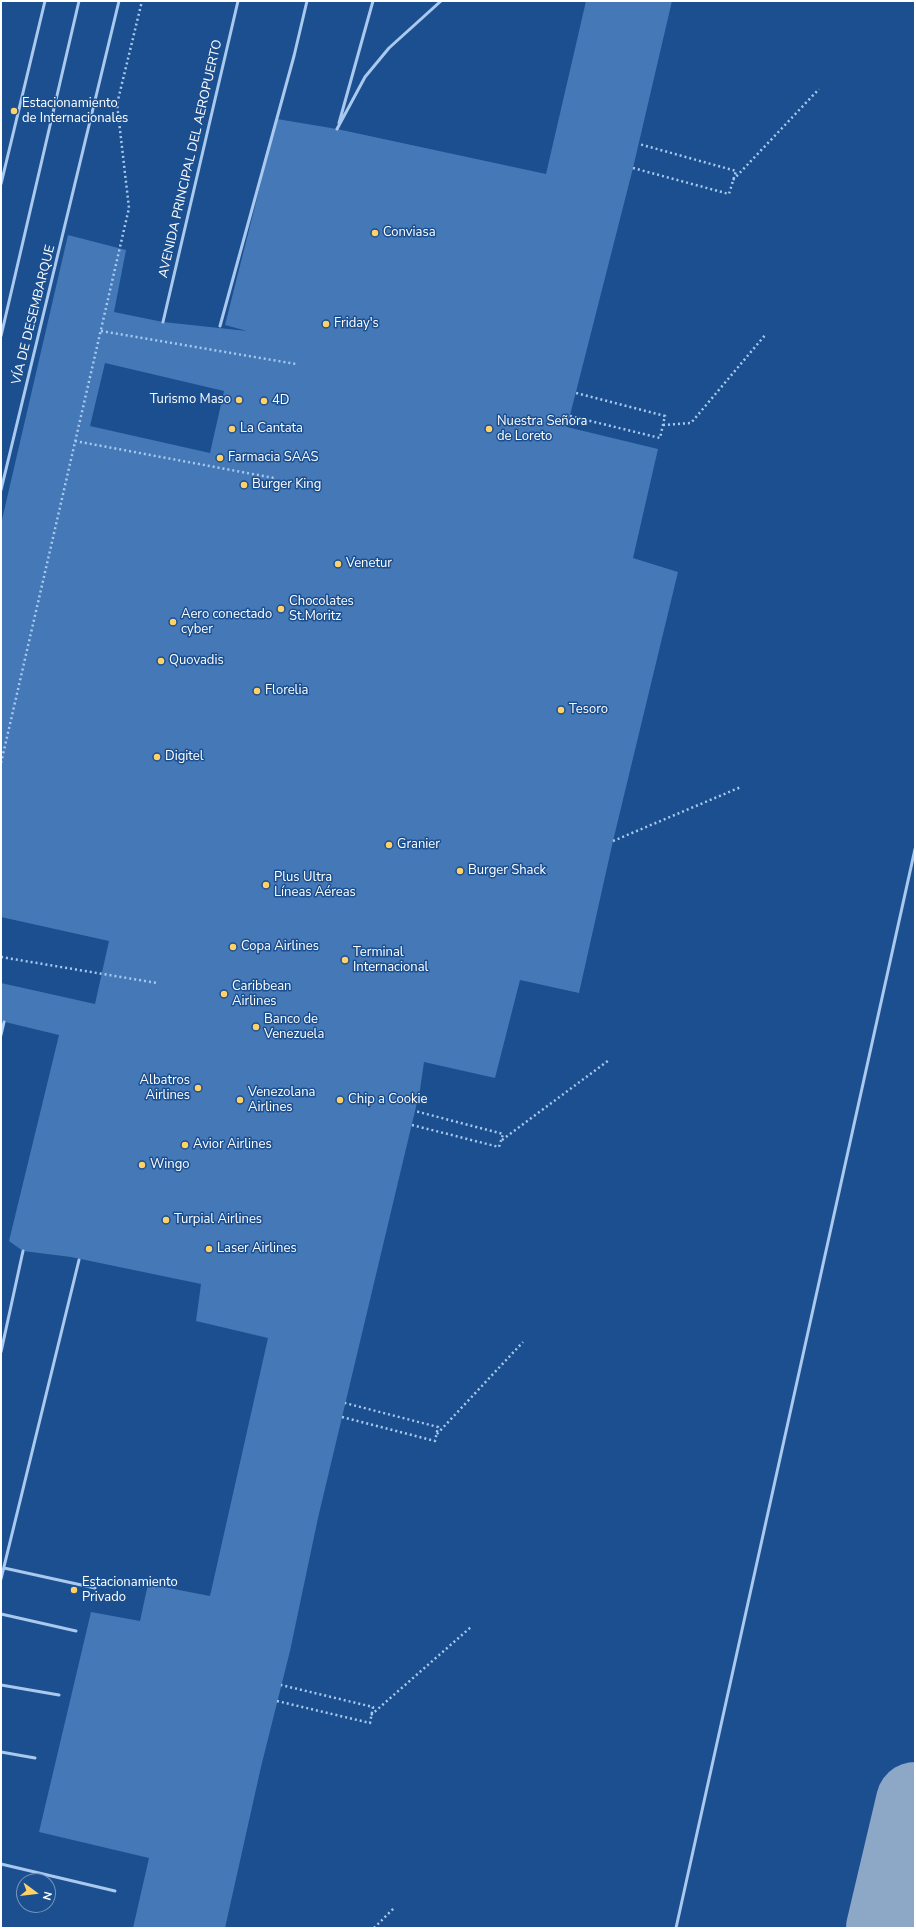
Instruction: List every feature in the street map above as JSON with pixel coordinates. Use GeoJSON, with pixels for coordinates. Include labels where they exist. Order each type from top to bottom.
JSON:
{"type":"FeatureCollection","features":[{"type":"Feature","properties":{"kind":"lane"},"geometry":{"type":"LineString","coordinates":[[1,184],[45,1]]}},
{"type":"Feature","properties":{"kind":"lane"},"geometry":{"type":"LineString","coordinates":[[1,336],[79,1]]}},
{"type":"Feature","properties":{"kind":"lane","name":"VÍA DE DESEMBARQUE"},"geometry":{"type":"LineString","coordinates":[[1,490],[119,1]]}},
{"type":"Feature","properties":{"kind":"lane","name":"AVENIDA PRINCIPAL DEL AEROPUERTO"},"geometry":{"type":"LineString","coordinates":[[163,322],[238,1]]}},
{"type":"Feature","properties":{"kind":"lane"},"geometry":{"type":"LineString","coordinates":[[220,326],[294,56],[307,1]]}},
{"type":"Feature","properties":{"kind":"lane"},"geometry":{"type":"LineString","coordinates":[[373,1],[337,129],[365,77],[389,48],[441,1]]}},
{"type":"Feature","properties":{"kind":"lane"},"geometry":{"type":"LineString","coordinates":[[676,1928],[915,849]]}},
{"type":"Feature","properties":{"kind":"lane"},"geometry":{"type":"LineString","coordinates":[[1,1035],[4,1022]]}},
{"type":"Feature","properties":{"kind":"lane"},"geometry":{"type":"LineString","coordinates":[[1,1352],[24,1251]]}},
{"type":"Feature","properties":{"kind":"lane"},"geometry":{"type":"LineString","coordinates":[[1,1579],[79,1260]]}},
{"type":"Feature","properties":{"kind":"lane"},"geometry":{"type":"LineString","coordinates":[[4,1568],[95,1588]]}},
{"type":"Feature","properties":{"kind":"lane"},"geometry":{"type":"LineString","coordinates":[[1,1614],[76,1631]]}},
{"type":"Feature","properties":{"kind":"lane"},"geometry":{"type":"LineString","coordinates":[[1,1685],[59,1695]]}},
{"type":"Feature","properties":{"kind":"lane"},"geometry":{"type":"LineString","coordinates":[[1,1752],[35,1758]]}},
{"type":"Feature","properties":{"kind":"lane"},"geometry":{"type":"LineString","coordinates":[[1,1864],[115,1891]]}},
{"type":"Feature","properties":{"kind":"path"},"geometry":{"type":"LineString","coordinates":[[1,763],[129,208],[117,104],[142,1]]}},
{"type":"Feature","properties":{"kind":"path"},"geometry":{"type":"LineString","coordinates":[[733,181],[819,89]]}},
{"type":"Feature","properties":{"kind":"path"},"geometry":{"type":"LineString","coordinates":[[634,168],[729,194],[736,170],[639,144]]}},
{"type":"Feature","properties":{"kind":"path"},"geometry":{"type":"LineString","coordinates":[[101,331],[296,364]]}},
{"type":"Feature","properties":{"kind":"path"},"geometry":{"type":"LineString","coordinates":[[663,425],[691,423],[766,334]]}},
{"type":"Feature","properties":{"kind":"path"},"geometry":{"type":"LineString","coordinates":[[570,416],[660,438],[665,416],[576,393]]}},
{"type":"Feature","properties":{"kind":"path"},"geometry":{"type":"LineString","coordinates":[[75,441],[274,478]]}},
{"type":"Feature","properties":{"kind":"path"},"geometry":{"type":"LineString","coordinates":[[613,841],[741,787]]}},
{"type":"Feature","properties":{"kind":"path"},"geometry":{"type":"LineString","coordinates":[[1,956],[157,983]]}},
{"type":"Feature","properties":{"kind":"path"},"geometry":{"type":"LineString","coordinates":[[501,1140],[609,1060]]}},
{"type":"Feature","properties":{"kind":"path"},"geometry":{"type":"LineString","coordinates":[[412,1124],[499,1148],[503,1134],[415,1111]]}},
{"type":"Feature","properties":{"kind":"path"},"geometry":{"type":"LineString","coordinates":[[436,1434],[524,1342]]}},
{"type":"Feature","properties":{"kind":"path"},"geometry":{"type":"LineString","coordinates":[[342,1417],[434,1441],[438,1427],[345,1403]]}},
{"type":"Feature","properties":{"kind":"path"},"geometry":{"type":"LineString","coordinates":[[371,1716],[472,1627]]}},
{"type":"Feature","properties":{"kind":"path"},"geometry":{"type":"LineString","coordinates":[[277,1701],[370,1723],[373,1707],[282,1685]]}},
{"type":"Feature","properties":{"kind":"path"},"geometry":{"type":"LineString","coordinates":[[374,1928],[394,1908]]}},
{"type":"Feature","properties":{"kind":"building","name":"Terminal Internacional"},"geometry":{"type":"Polygon","coordinates":[[[586,1],[672,1],[633,168],[567,427],[658,449],[633,558],[678,572],[613,841],[579,993],[520,980],[495,1078],[424,1062],[420,1090],[318,1518],[290,1651],[261,1767],[225,1928],[133,1928],[149,1858],[39,1832],[91,1612],[140,1621],[148,1584],[210,1596],[268,1338],[196,1321],[201,1284],[71,1257],[23,1251],[9,1241],[59,1035],[1,1021],[1,983],[95,1004],[109,941],[1,917],[1,524],[68,235],[126,250],[114,312],[163,322],[247,331],[225,325],[277,119],[337,129],[546,174],[586,1]],[[105,363],[90,426],[210,453],[224,391],[105,363]]]}},
{"type":"Feature","properties":{"kind":"taxiway"},"geometry":{"type":"LineString","coordinates":[[885,1928],[915,1801]]}},
{"type":"Feature","properties":{"kind":"place","name":"Estacionamiento de Internacionales"},"geometry":{"type":"Point","coordinates":[14,111]}},
{"type":"Feature","properties":{"kind":"place","name":"Conviasa"},"geometry":{"type":"Point","coordinates":[375,233]}},
{"type":"Feature","properties":{"kind":"place","name":"Friday's"},"geometry":{"type":"Point","coordinates":[326,324]}},
{"type":"Feature","properties":{"kind":"place","name":"Turismo Maso"},"geometry":{"type":"Point","coordinates":[239,400]}},
{"type":"Feature","properties":{"kind":"place","name":"4D"},"geometry":{"type":"Point","coordinates":[264,401]}},
{"type":"Feature","properties":{"kind":"place","name":"La Cantata"},"geometry":{"type":"Point","coordinates":[232,429]}},
{"type":"Feature","properties":{"kind":"place","name":"Nuestra Señora de Loreto"},"geometry":{"type":"Point","coordinates":[489,429]}},
{"type":"Feature","properties":{"kind":"place","name":"Farmacia SAAS"},"geometry":{"type":"Point","coordinates":[220,458]}},
{"type":"Feature","properties":{"kind":"place","name":"Burger King"},"geometry":{"type":"Point","coordinates":[244,485]}},
{"type":"Feature","properties":{"kind":"place","name":"Venetur"},"geometry":{"type":"Point","coordinates":[338,564]}},
{"type":"Feature","properties":{"kind":"place","name":"Chocolates St.Moritz"},"geometry":{"type":"Point","coordinates":[281,609]}},
{"type":"Feature","properties":{"kind":"place","name":"Aero conectado cyber"},"geometry":{"type":"Point","coordinates":[173,622]}},
{"type":"Feature","properties":{"kind":"place","name":"Quovadis"},"geometry":{"type":"Point","coordinates":[161,661]}},
{"type":"Feature","properties":{"kind":"place","name":"Florelia"},"geometry":{"type":"Point","coordinates":[257,691]}},
{"type":"Feature","properties":{"kind":"place","name":"Tesoro"},"geometry":{"type":"Point","coordinates":[561,710]}},
{"type":"Feature","properties":{"kind":"place","name":"Digitel"},"geometry":{"type":"Point","coordinates":[157,757]}},
{"type":"Feature","properties":{"kind":"place","name":"Granier"},"geometry":{"type":"Point","coordinates":[389,845]}},
{"type":"Feature","properties":{"kind":"place","name":"Burger Shack"},"geometry":{"type":"Point","coordinates":[460,871]}},
{"type":"Feature","properties":{"kind":"place","name":"Plus Ultra Líneas Aéreas"},"geometry":{"type":"Point","coordinates":[266,885]}},
{"type":"Feature","properties":{"kind":"place","name":"Copa Airlines"},"geometry":{"type":"Point","coordinates":[233,947]}},
{"type":"Feature","properties":{"kind":"place","name":"Terminal Internacional"},"geometry":{"type":"Point","coordinates":[345,960]}},
{"type":"Feature","properties":{"kind":"place","name":"Caribbean Airlines"},"geometry":{"type":"Point","coordinates":[224,994]}},
{"type":"Feature","properties":{"kind":"place","name":"Banco de Venezuela"},"geometry":{"type":"Point","coordinates":[256,1027]}},
{"type":"Feature","properties":{"kind":"place","name":"Albatros Airlines"},"geometry":{"type":"Point","coordinates":[198,1088]}},
{"type":"Feature","properties":{"kind":"place","name":"Venezolana Airlines"},"geometry":{"type":"Point","coordinates":[240,1100]}},
{"type":"Feature","properties":{"kind":"place","name":"Chip a Cookie"},"geometry":{"type":"Point","coordinates":[340,1100]}},
{"type":"Feature","properties":{"kind":"place","name":"Avior Airlines"},"geometry":{"type":"Point","coordinates":[185,1145]}},
{"type":"Feature","properties":{"kind":"place","name":"Wingo"},"geometry":{"type":"Point","coordinates":[142,1165]}},
{"type":"Feature","properties":{"kind":"place","name":"Turpial Airlines"},"geometry":{"type":"Point","coordinates":[166,1220]}},
{"type":"Feature","properties":{"kind":"place","name":"Laser Airlines"},"geometry":{"type":"Point","coordinates":[209,1249]}},
{"type":"Feature","properties":{"kind":"place","name":"Estacionamiento Privado"},"geometry":{"type":"Point","coordinates":[74,1590]}}]}
